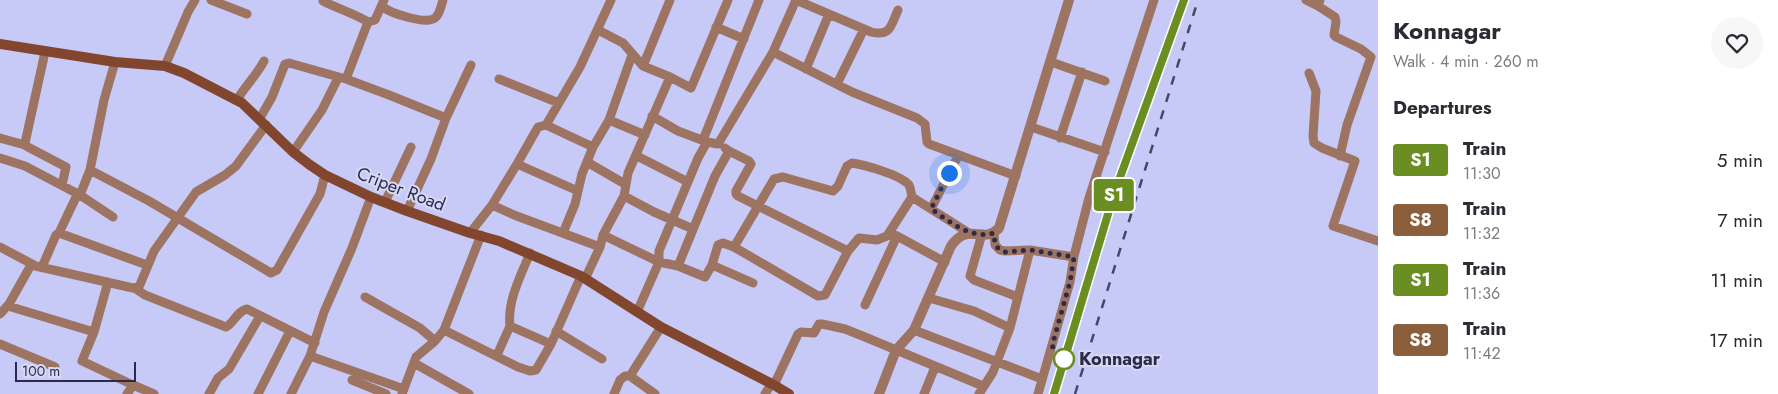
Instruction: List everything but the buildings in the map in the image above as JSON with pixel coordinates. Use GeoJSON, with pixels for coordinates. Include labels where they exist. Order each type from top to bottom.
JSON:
{"type":"FeatureCollection","features":[{"type":"Feature","properties":{"kind":"main road","name":"Criper Road"},"geometry":{"type":"LineString","coordinates":[[0,44],[115,62],[165,66],[184,73],[237,100],[262,121],[293,152],[325,175],[407,211],[530,253],[583,278],[661,327],[773,384],[788,394]]}},
{"type":"Feature","properties":{"kind":"street"},"geometry":{"type":"LineString","coordinates":[[165,66],[195,0]]}},
{"type":"Feature","properties":{"kind":"street"},"geometry":{"type":"LineString","coordinates":[[211,0],[247,14]]}},
{"type":"Feature","properties":{"kind":"street"},"geometry":{"type":"LineString","coordinates":[[340,10],[343,0]]}},
{"type":"Feature","properties":{"kind":"street"},"geometry":{"type":"LineString","coordinates":[[323,1],[368,22],[375,20],[383,3],[391,12],[430,21],[438,14],[443,0]]}},
{"type":"Feature","properties":{"kind":"street"},"geometry":{"type":"LineString","coordinates":[[546,125],[580,67],[611,0]]}},
{"type":"Feature","properties":{"kind":"street"},"geometry":{"type":"LineString","coordinates":[[643,66],[670,0]]}},
{"type":"Feature","properties":{"kind":"street"},"geometry":{"type":"LineString","coordinates":[[598,30],[622,44],[643,66],[691,88],[728,0]]}},
{"type":"Feature","properties":{"kind":"street"},"geometry":{"type":"LineString","coordinates":[[637,312],[659,262],[659,251],[705,141],[758,2],[748,0]]}},
{"type":"Feature","properties":{"kind":"street"},"geometry":{"type":"LineString","coordinates":[[718,144],[773,52],[796,0],[880,34],[887,32],[898,10]]}},
{"type":"Feature","properties":{"kind":"street"},"geometry":{"type":"LineString","coordinates":[[1069,0],[1002,222],[994,233],[995,245],[1000,250],[1009,252],[1030,250],[1074,257]]}},
{"type":"Feature","properties":{"kind":"street"},"geometry":{"type":"LineString","coordinates":[[1038,394],[1070,282],[1074,257],[1089,198],[1154,0]]}},
{"type":"Feature","properties":{"kind":"street"},"geometry":{"type":"LineString","coordinates":[[1306,0],[1319,3],[1335,17],[1334,34],[1336,37],[1361,49],[1371,57],[1347,125],[1340,156]]}},
{"type":"Feature","properties":{"kind":"street"},"geometry":{"type":"LineString","coordinates":[[806,68],[829,14]]}},
{"type":"Feature","properties":{"kind":"street"},"geometry":{"type":"LineString","coordinates":[[293,152],[342,78],[368,22]]}},
{"type":"Feature","properties":{"kind":"street"},"geometry":{"type":"LineString","coordinates":[[716,28],[744,39]]}},
{"type":"Feature","properties":{"kind":"street"},"geometry":{"type":"LineString","coordinates":[[837,84],[864,29]]}},
{"type":"Feature","properties":{"kind":"street"},"geometry":{"type":"LineString","coordinates":[[25,145],[45,52]]}},
{"type":"Feature","properties":{"kind":"street"},"geometry":{"type":"LineString","coordinates":[[773,52],[837,84],[917,118],[925,124],[927,142],[930,144],[1016,176]]}},
{"type":"Feature","properties":{"kind":"street"},"geometry":{"type":"LineString","coordinates":[[563,233],[578,192],[582,174],[593,147],[609,120],[632,54]]}},
{"type":"Feature","properties":{"kind":"street"},"geometry":{"type":"LineString","coordinates":[[237,100],[258,72],[264,60]]}},
{"type":"Feature","properties":{"kind":"street"},"geometry":{"type":"LineString","coordinates":[[38,266],[59,233],[90,170],[104,100],[115,62]]}},
{"type":"Feature","properties":{"kind":"street"},"geometry":{"type":"LineString","coordinates":[[1051,62],[1106,81]]}},
{"type":"Feature","properties":{"kind":"street"},"geometry":{"type":"LineString","coordinates":[[136,288],[141,284],[154,251],[196,192],[225,175],[236,166],[262,121],[285,64],[289,63],[342,78],[446,118]]}},
{"type":"Feature","properties":{"kind":"street"},"geometry":{"type":"LineString","coordinates":[[407,211],[431,159],[446,118],[471,65]]}},
{"type":"Feature","properties":{"kind":"street"},"geometry":{"type":"LineString","coordinates":[[1060,138],[1082,72]]}},
{"type":"Feature","properties":{"kind":"street"},"geometry":{"type":"LineString","coordinates":[[1309,73],[1316,92],[1314,143],[1355,161],[1333,226],[1378,241]]}},
{"type":"Feature","properties":{"kind":"street"},"geometry":{"type":"LineString","coordinates":[[444,330],[525,370],[533,371],[539,365],[624,196],[628,173],[670,77]]}},
{"type":"Feature","properties":{"kind":"street"},"geometry":{"type":"LineString","coordinates":[[499,79],[559,102]]}},
{"type":"Feature","properties":{"kind":"street"},"geometry":{"type":"LineString","coordinates":[[652,116],[678,131],[718,144],[750,161],[751,164],[736,191],[736,195],[848,251]]}},
{"type":"Feature","properties":{"kind":"street"},"geometry":{"type":"LineString","coordinates":[[609,120],[645,135]]}},
{"type":"Feature","properties":{"kind":"street"},"geometry":{"type":"LineString","coordinates":[[470,233],[492,205],[538,127],[546,125],[593,147]]}},
{"type":"Feature","properties":{"kind":"street"},"geometry":{"type":"LineString","coordinates":[[1031,127],[1105,152]]}},
{"type":"Feature","properties":{"kind":"street"},"geometry":{"type":"LineString","coordinates":[[0,138],[25,145],[66,167],[62,184]]}},
{"type":"Feature","properties":{"kind":"street"},"geometry":{"type":"LineString","coordinates":[[384,202],[411,146]]}},
{"type":"Feature","properties":{"kind":"street"},"geometry":{"type":"LineString","coordinates":[[678,266],[715,176],[729,151]]}},
{"type":"Feature","properties":{"kind":"street"},"geometry":{"type":"LineString","coordinates":[[636,156],[688,182]]}},
{"type":"Feature","properties":{"kind":"street"},"geometry":{"type":"LineString","coordinates":[[931,209],[958,156]]}},
{"type":"Feature","properties":{"kind":"street"},"geometry":{"type":"LineString","coordinates":[[0,158],[25,166],[62,184],[113,217]]}},
{"type":"Feature","properties":{"kind":"street"},"geometry":{"type":"LineString","coordinates":[[587,162],[625,184]]}},
{"type":"Feature","properties":{"kind":"street"},"geometry":{"type":"LineString","coordinates":[[734,246],[770,186],[778,177],[791,178],[828,190],[836,190],[847,166],[852,163],[870,167],[904,180],[908,184],[912,197],[969,233]]}},
{"type":"Feature","properties":{"kind":"street"},"geometry":{"type":"LineString","coordinates":[[517,164],[578,192]]}},
{"type":"Feature","properties":{"kind":"street"},"geometry":{"type":"LineString","coordinates":[[90,170],[135,192],[267,272],[274,272],[320,194],[325,175]]}},
{"type":"Feature","properties":{"kind":"street"},"geometry":{"type":"LineString","coordinates":[[624,196],[693,229]]}},
{"type":"Feature","properties":{"kind":"street"},"geometry":{"type":"LineString","coordinates":[[291,394],[310,356],[324,312],[372,197]]}},
{"type":"Feature","properties":{"kind":"street"},"geometry":{"type":"LineString","coordinates":[[887,236],[912,197]]}},
{"type":"Feature","properties":{"kind":"street"},"geometry":{"type":"LineString","coordinates":[[492,205],[600,247]]}},
{"type":"Feature","properties":{"kind":"street"},"geometry":{"type":"LineString","coordinates":[[59,233],[148,265]]}},
{"type":"Feature","properties":{"kind":"street"},"geometry":{"type":"LineString","coordinates":[[879,394],[896,350],[914,330],[951,246],[957,238],[969,233],[994,233]]}},
{"type":"Feature","properties":{"kind":"street"},"geometry":{"type":"LineString","coordinates":[[603,235],[659,262],[678,266],[705,277],[712,266],[720,243],[734,246],[821,296],[825,295],[829,289],[848,251],[859,238],[876,240],[892,234],[945,262]]}},
{"type":"Feature","properties":{"kind":"street"},"geometry":{"type":"LineString","coordinates":[[982,234],[970,276],[974,280],[1018,297]]}},
{"type":"Feature","properties":{"kind":"street"},"geometry":{"type":"LineString","coordinates":[[310,356],[403,392],[416,357],[435,341],[444,330],[481,235]]}},
{"type":"Feature","properties":{"kind":"street"},"geometry":{"type":"LineString","coordinates":[[865,305],[897,236]]}},
{"type":"Feature","properties":{"kind":"street"},"geometry":{"type":"LineString","coordinates":[[0,248],[38,266],[136,288],[148,296],[226,327],[247,309],[315,343]]}},
{"type":"Feature","properties":{"kind":"street"},"geometry":{"type":"LineString","coordinates":[[765,394],[773,384],[798,334],[801,332],[814,333],[820,324],[845,330],[896,350],[981,390],[993,372],[1010,328],[1030,250]]}},
{"type":"Feature","properties":{"kind":"street"},"geometry":{"type":"LineString","coordinates":[[497,355],[510,326],[509,314],[514,294],[530,253]]}},
{"type":"Feature","properties":{"kind":"street"},"geometry":{"type":"LineString","coordinates":[[0,314],[8,306],[27,270],[31,266],[38,266]]}},
{"type":"Feature","properties":{"kind":"street"},"geometry":{"type":"LineString","coordinates":[[712,266],[754,283]]}},
{"type":"Feature","properties":{"kind":"street"},"geometry":{"type":"LineString","coordinates":[[108,282],[94,332],[82,360],[154,394]]}},
{"type":"Feature","properties":{"kind":"street"},"geometry":{"type":"LineString","coordinates":[[365,297],[420,328],[435,341]]}},
{"type":"Feature","properties":{"kind":"street"},"geometry":{"type":"LineString","coordinates":[[929,298],[974,312],[1010,328]]}},
{"type":"Feature","properties":{"kind":"street"},"geometry":{"type":"LineString","coordinates":[[8,306],[94,332]]}},
{"type":"Feature","properties":{"kind":"street"},"geometry":{"type":"LineString","coordinates":[[209,394],[218,378],[229,369],[260,316]]}},
{"type":"Feature","properties":{"kind":"street"},"geometry":{"type":"LineString","coordinates":[[510,326],[550,344]]}},
{"type":"Feature","properties":{"kind":"street"},"geometry":{"type":"LineString","coordinates":[[630,376],[661,327]]}},
{"type":"Feature","properties":{"kind":"street"},"geometry":{"type":"LineString","coordinates":[[914,330],[997,360],[1042,379]]}},
{"type":"Feature","properties":{"kind":"street"},"geometry":{"type":"LineString","coordinates":[[258,394],[290,331]]}},
{"type":"Feature","properties":{"kind":"street"},"geometry":{"type":"LineString","coordinates":[[556,331],[602,359]]}},
{"type":"Feature","properties":{"kind":"street"},"geometry":{"type":"LineString","coordinates":[[0,344],[55,367]]}},
{"type":"Feature","properties":{"kind":"street"},"geometry":{"type":"LineString","coordinates":[[414,363],[469,394]]}},
{"type":"Feature","properties":{"kind":"street"},"geometry":{"type":"LineString","coordinates":[[924,394],[935,367]]}},
{"type":"Feature","properties":{"kind":"street"},"geometry":{"type":"LineString","coordinates":[[614,394],[623,377],[630,376],[651,393]]}},
{"type":"Feature","properties":{"kind":"street"},"geometry":{"type":"LineString","coordinates":[[352,380],[386,394]]}},
{"type":"Feature","properties":{"kind":"street"},"geometry":{"type":"LineString","coordinates":[[127,394],[133,385]]}},
{"type":"Feature","properties":{"kind":"railway"},"geometry":{"type":"LineString","coordinates":[[1054,394],[1114,194],[1184,0]]}},
{"type":"Feature","properties":{"kind":"railway"},"geometry":{"type":"LineString","coordinates":[[1075,394],[1198,0]]}},
{"type":"Feature","properties":{"kind":"train","name":"S1"},"geometry":{"type":"LineString","coordinates":[[1054,394],[1114,194],[1184,0]]}},
{"type":"Feature","properties":{"kind":"place","name":"Konnagar"},"geometry":{"type":"Point","coordinates":[1064,359]}},
{"type":"Feature","properties":{"kind":"route"},"geometry":{"type":"LineString","coordinates":[[949,173],[931,209],[969,233],[988,235],[994,233],[995,245],[1005,252],[1025,249],[1074,257],[1070,282],[1052,346],[1064,359]]}}]}
